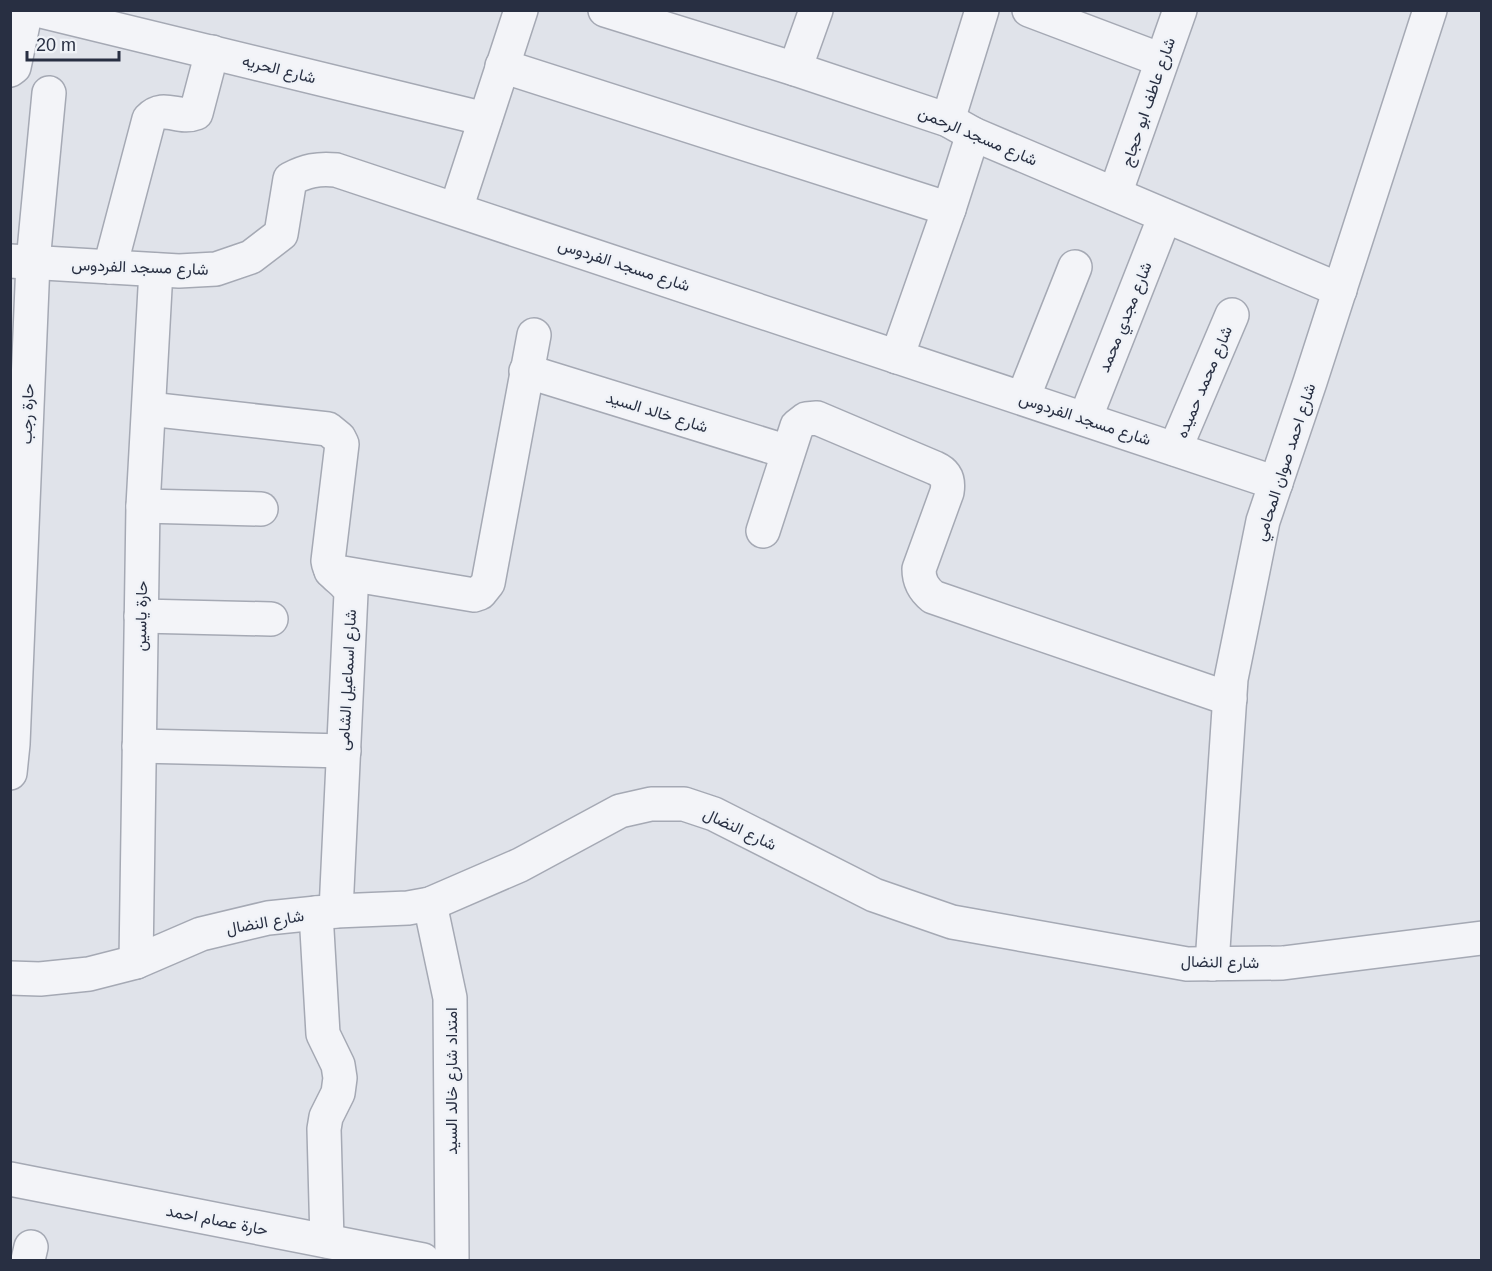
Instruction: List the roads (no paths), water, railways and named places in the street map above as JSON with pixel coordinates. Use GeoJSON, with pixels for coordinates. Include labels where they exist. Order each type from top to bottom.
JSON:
{"type":"FeatureCollection","features":[{"type":"Feature","properties":{"kind":"street"},"geometry":{"type":"LineString","coordinates":[[10,70],[14,67],[26,10]]}},
{"type":"Feature","properties":{"kind":"street","name":"شارع الحريه"},"geometry":{"type":"LineString","coordinates":[[37,10],[485,119]]}},
{"type":"Feature","properties":{"kind":"street"},"geometry":{"type":"LineString","coordinates":[[456,209],[521,10]]}},
{"type":"Feature","properties":{"kind":"street","name":"شارع مسجد الرحمن"},"geometry":{"type":"LineString","coordinates":[[605,10],[658,18],[960,127],[1340,290]]}},
{"type":"Feature","properties":{"kind":"street"},"geometry":{"type":"LineString","coordinates":[[795,69],[816,10]]}},
{"type":"Feature","properties":{"kind":"street"},"geometry":{"type":"LineString","coordinates":[[897,357],[949,209],[960,127],[982,10]]}},
{"type":"Feature","properties":{"kind":"street"},"geometry":{"type":"LineString","coordinates":[[1029,10],[1148,55]]}},
{"type":"Feature","properties":{"kind":"street","name":"شارع عاطف ابو حجاج"},"geometry":{"type":"LineString","coordinates":[[1115,194],[1180,10]]}},
{"type":"Feature","properties":{"kind":"street","name":"شارع احمد صوان المحامي"},"geometry":{"type":"LineString","coordinates":[[1212,964],[1231,679],[1263,521],[1430,10]]}},
{"type":"Feature","properties":{"kind":"street"},"geometry":{"type":"LineString","coordinates":[[110,267],[147,125],[154,114],[160,111],[184,116],[196,113],[212,52]]}},
{"type":"Feature","properties":{"kind":"street"},"geometry":{"type":"LineString","coordinates":[[502,66],[949,209]]}},
{"type":"Feature","properties":{"kind":"street","name":"حارة رجب"},"geometry":{"type":"LineString","coordinates":[[11,753],[22,262],[49,93]]}},
{"type":"Feature","properties":{"kind":"street","name":"شارع مسجد الفردوس"},"geometry":{"type":"LineString","coordinates":[[22,262],[156,270],[216,270],[251,257],[281,234],[290,179],[312,170],[336,170],[1276,483]]}},
{"type":"Feature","properties":{"kind":"street","name":"شارع مجدي محمد"},"geometry":{"type":"LineString","coordinates":[[1085,419],[1165,216]]}},
{"type":"Feature","properties":{"kind":"street"},"geometry":{"type":"LineString","coordinates":[[1023,398],[1075,267]]}},
{"type":"Feature","properties":{"kind":"street","name":"حارة ياسين"},"geometry":{"type":"LineString","coordinates":[[136,962],[143,506],[156,270]]}},
{"type":"Feature","properties":{"kind":"street","name":"شارع محمد حميده"},"geometry":{"type":"LineString","coordinates":[[1175,449],[1232,315]]}},
{"type":"Feature","properties":{"kind":"street"},"geometry":{"type":"LineString","coordinates":[[149,409],[328,429],[342,444],[343,452],[328,561],[331,572],[474,595],[488,583],[534,335]]}},
{"type":"Feature","properties":{"kind":"street","name":"شارع خالد السيد"},"geometry":{"type":"LineString","coordinates":[[526,371],[788,452]]}},
{"type":"Feature","properties":{"kind":"street"},"geometry":{"type":"LineString","coordinates":[[764,531],[797,426],[806,419],[817,418],[940,470],[947,480],[947,492],[919,568],[919,577],[926,591],[933,597],[1230,699]]}},
{"type":"Feature","properties":{"kind":"street"},"geometry":{"type":"LineString","coordinates":[[143,506],[261,509]]}},
{"type":"Feature","properties":{"kind":"street","name":"شارع اسماعيل الشامى"},"geometry":{"type":"LineString","coordinates":[[327,1241],[324,1130],[326,1117],[338,1093],[340,1078],[339,1065],[323,1034],[326,912],[344,751],[351,593],[345,582],[331,572]]}},
{"type":"Feature","properties":{"kind":"street"},"geometry":{"type":"LineString","coordinates":[[141,616],[271,619]]}},
{"type":"Feature","properties":{"kind":"street"},"geometry":{"type":"LineString","coordinates":[[139,746],[344,751]]}},
{"type":"Feature","properties":{"kind":"street","name":"شارع النضال"},"geometry":{"type":"LineString","coordinates":[[10,978],[40,979],[89,974],[136,962],[201,934],[268,918],[326,912],[408,908],[430,904],[520,865],[620,812],[651,804],[684,804],[714,814],[874,895],[952,922],[1187,964],[1283,963],[1482,938]]}},
{"type":"Feature","properties":{"kind":"street","name":"امتداد شارع خالد السيد"},"geometry":{"type":"LineString","coordinates":[[430,904],[450,998],[452,1260]]}},
{"type":"Feature","properties":{"kind":"street","name":"حارة عصام احمد"},"geometry":{"type":"LineString","coordinates":[[10,1179],[423,1260]]}}]}
